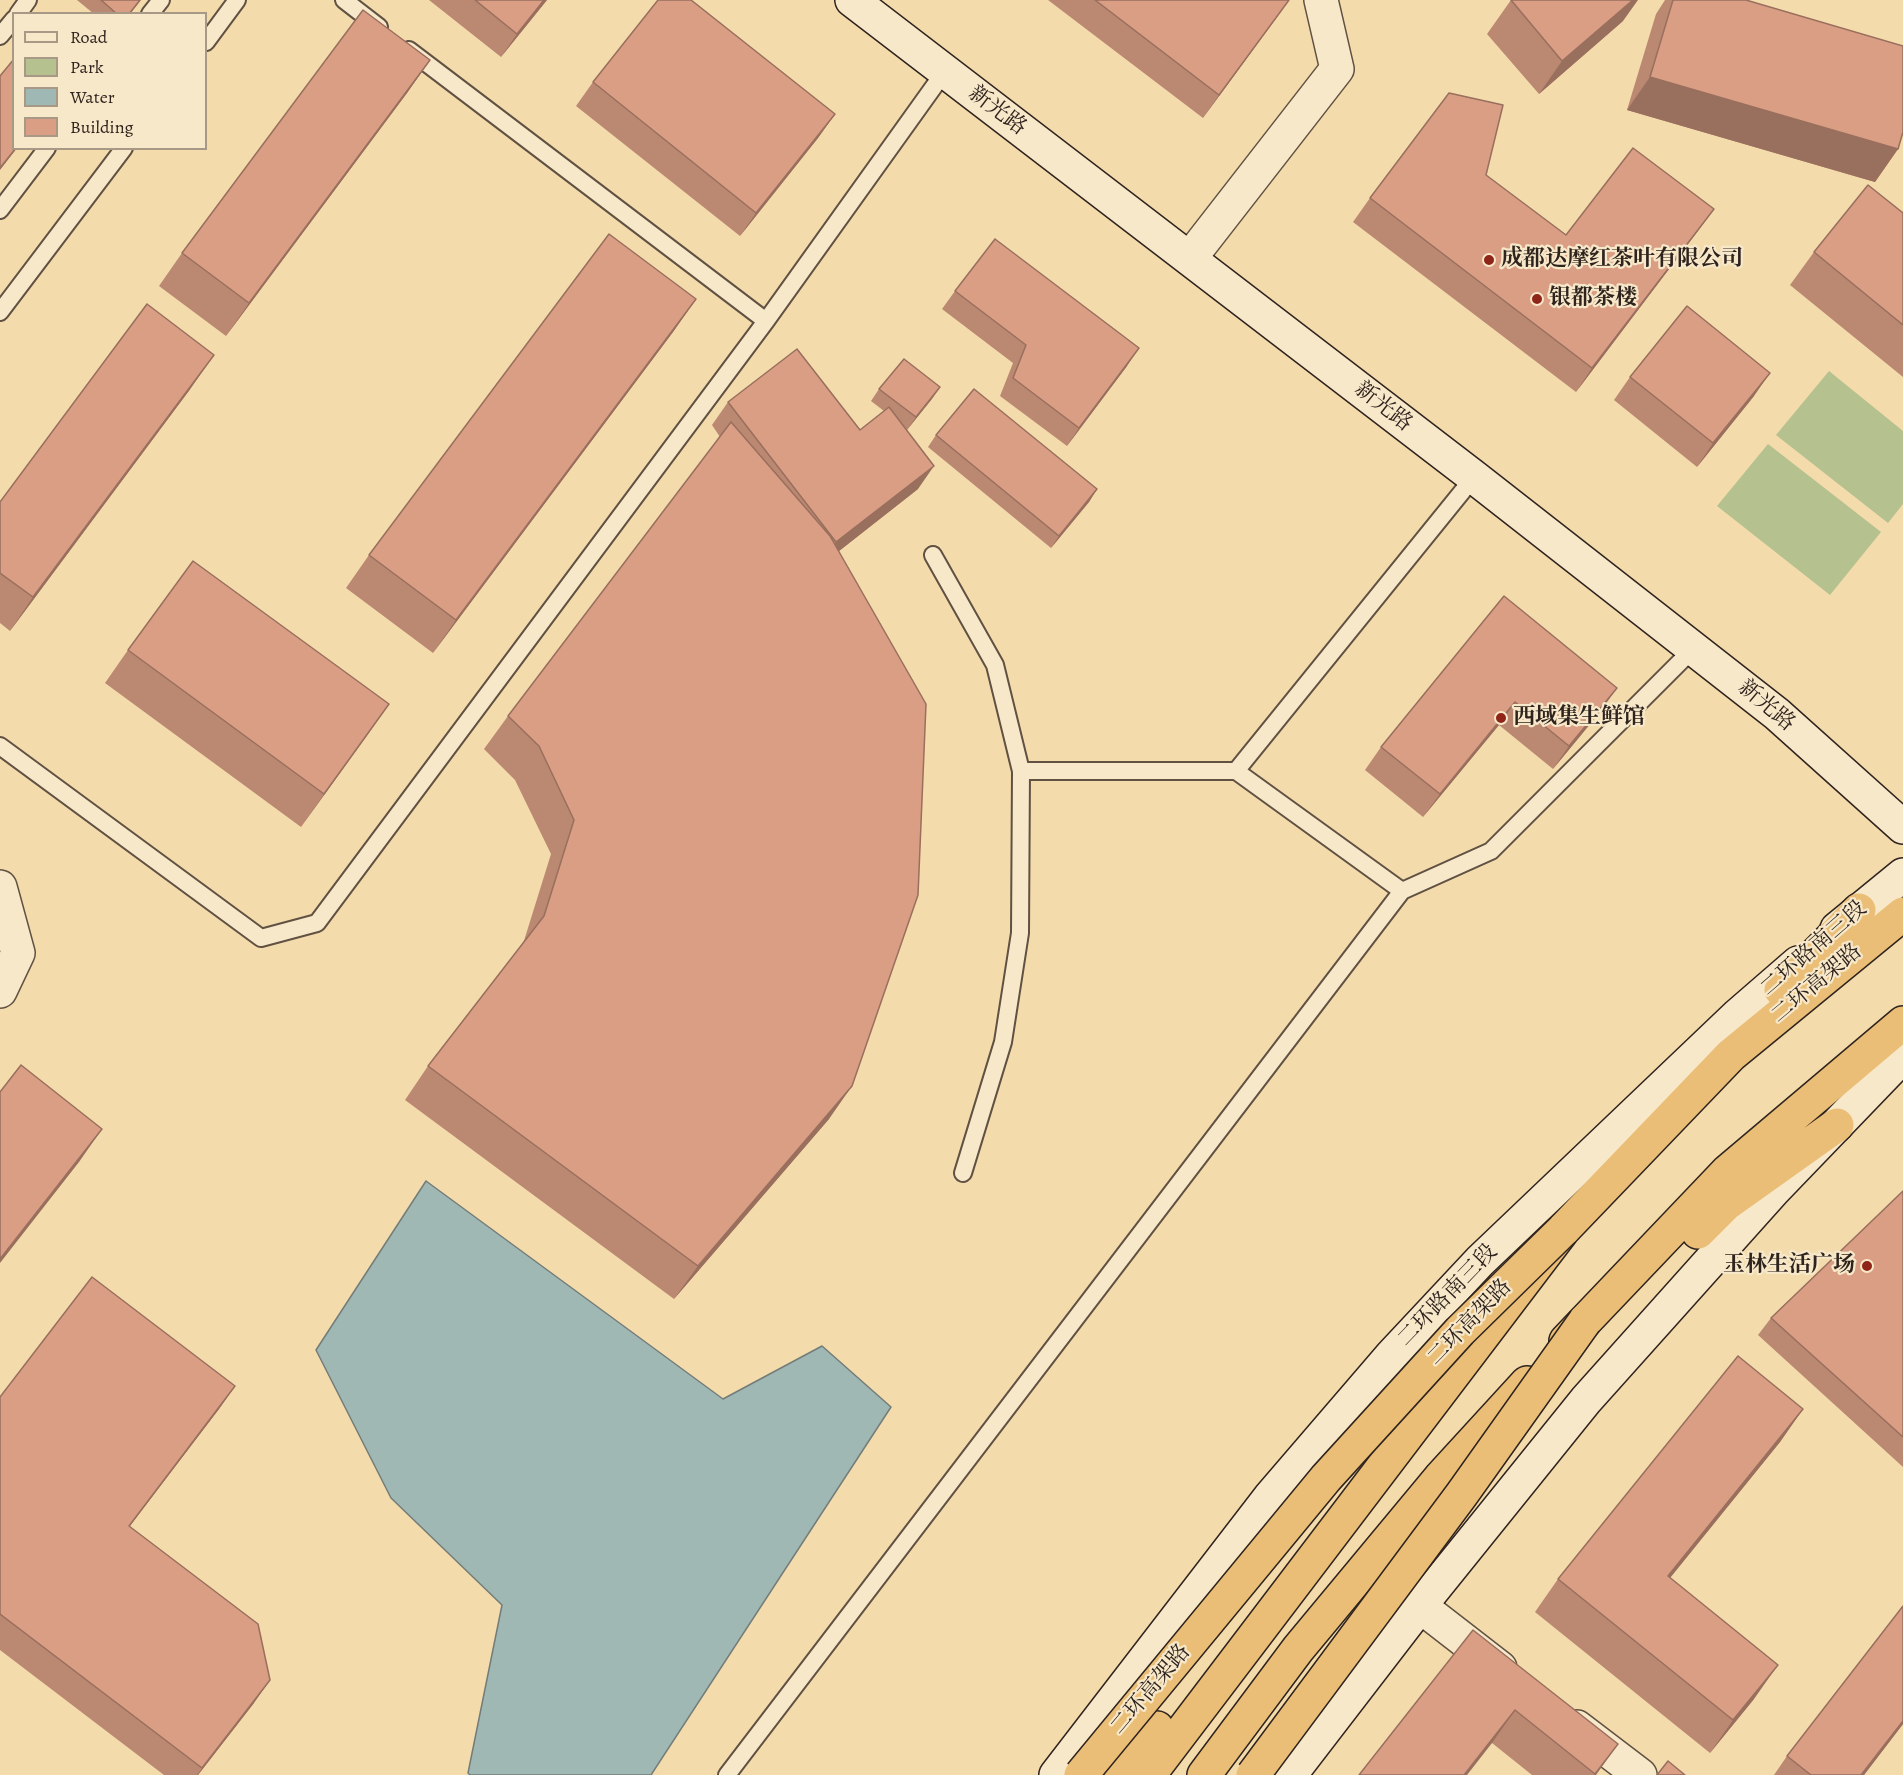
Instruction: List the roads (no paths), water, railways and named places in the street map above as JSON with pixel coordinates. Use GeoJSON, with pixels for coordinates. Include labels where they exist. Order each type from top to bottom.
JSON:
{"type":"FeatureCollection","features":[{"type":"Feature","properties":{"kind":"highway"},"geometry":{"type":"LineString","coordinates":[[1120,1775],[1335,1499],[1634,1141],[1859,910]]}},
{"type":"Feature","properties":{"kind":"highway","name":"二环高架路"},"geometry":{"type":"LineString","coordinates":[[1081,1775],[1326,1478],[1460,1331],[1563,1230],[1731,1055],[1903,914]]}},
{"type":"Feature","properties":{"kind":"highway"},"geometry":{"type":"LineString","coordinates":[[1204,1775],[1298,1649],[1440,1478],[1585,1321],[1728,1171],[1903,1023]]}},
{"type":"Feature","properties":{"kind":"highway"},"geometry":{"type":"LineString","coordinates":[[1233,1775],[1288,1702],[1599,1329],[1726,1204],[1837,1125]]}},
{"type":"Feature","properties":{"kind":"highway"},"geometry":{"type":"LineString","coordinates":[[1149,1775],[1563,1230]]}},
{"type":"Feature","properties":{"kind":"highway"},"geometry":{"type":"LineString","coordinates":[[1252,1775],[1462,1494],[1585,1321]]}},
{"type":"Feature","properties":{"kind":"main road","name":"新光路"},"geometry":{"type":"LineString","coordinates":[[852,0],[1190,258],[1778,714],[1903,827]]}},
{"type":"Feature","properties":{"kind":"main road"},"geometry":{"type":"LineString","coordinates":[[1190,258],[1337,69],[1321,0]]}},
{"type":"Feature","properties":{"kind":"main road","name":"二环路南三段"},"geometry":{"type":"LineString","coordinates":[[1056,1775],[1270,1497],[1392,1355],[1480,1261],[1738,1015],[1903,875]]}},
{"type":"Feature","properties":{"kind":"main road"},"geometry":{"type":"LineString","coordinates":[[0,886],[18,953],[0,990]]}},
{"type":"Feature","properties":{"kind":"main road"},"geometry":{"type":"LineString","coordinates":[[1290,1775],[1420,1606],[1586,1400],[1774,1190],[1903,1056]]}},
{"type":"Feature","properties":{"kind":"main road"},"geometry":{"type":"LineString","coordinates":[[1420,1606],[1521,1684]]}},
{"type":"Feature","properties":{"kind":"main road"},"geometry":{"type":"LineString","coordinates":[[1557,1712],[1640,1775]]}},
{"type":"Feature","properties":{"kind":"lane"},"geometry":{"type":"LineString","coordinates":[[152,12],[161,0]]}},
{"type":"Feature","properties":{"kind":"lane"},"geometry":{"type":"LineString","coordinates":[[207,41],[237,0]]}},
{"type":"Feature","properties":{"kind":"lane"},"geometry":{"type":"LineString","coordinates":[[344,0],[766,321]]}},
{"type":"Feature","properties":{"kind":"lane"},"geometry":{"type":"LineString","coordinates":[[0,36],[12,21]]}},
{"type":"Feature","properties":{"kind":"lane"},"geometry":{"type":"LineString","coordinates":[[0,746],[261,938],[316,923],[766,321],[945,71]]}},
{"type":"Feature","properties":{"kind":"lane"},"geometry":{"type":"LineString","coordinates":[[0,210],[45,150]]}},
{"type":"Feature","properties":{"kind":"lane"},"geometry":{"type":"LineString","coordinates":[[0,312],[122,150]]}},
{"type":"Feature","properties":{"kind":"lane"},"geometry":{"type":"LineString","coordinates":[[1236,771],[1474,477]]}},
{"type":"Feature","properties":{"kind":"lane"},"geometry":{"type":"LineString","coordinates":[[933,555],[995,665],[1021,771],[1020,933],[1003,1042],[963,1173]]}},
{"type":"Feature","properties":{"kind":"lane"},"geometry":{"type":"LineString","coordinates":[[727,1775],[1402,891],[1491,851],[1694,648]]}},
{"type":"Feature","properties":{"kind":"lane"},"geometry":{"type":"LineString","coordinates":[[1021,771],[1236,771],[1402,891]]}},
{"type":"Feature","properties":{"kind":"water"},"geometry":{"type":"Polygon","coordinates":[[[426,1181],[723,1399],[822,1346],[891,1407],[651,1775],[470,1775],[468,1773],[502,1605],[391,1498],[316,1350],[426,1181]]]}},
{"type":"Feature","properties":{"kind":"place","name":"成都达摩红茶叶有限公司"},"geometry":{"type":"Point","coordinates":[1489,260]}},
{"type":"Feature","properties":{"kind":"place","name":"银都茶楼"},"geometry":{"type":"Point","coordinates":[1537,299]}},
{"type":"Feature","properties":{"kind":"place","name":"西域集生鲜馆"},"geometry":{"type":"Point","coordinates":[1501,718]}},
{"type":"Feature","properties":{"kind":"place","name":"玉林生活广场"},"geometry":{"type":"Point","coordinates":[1867,1266]}}]}
